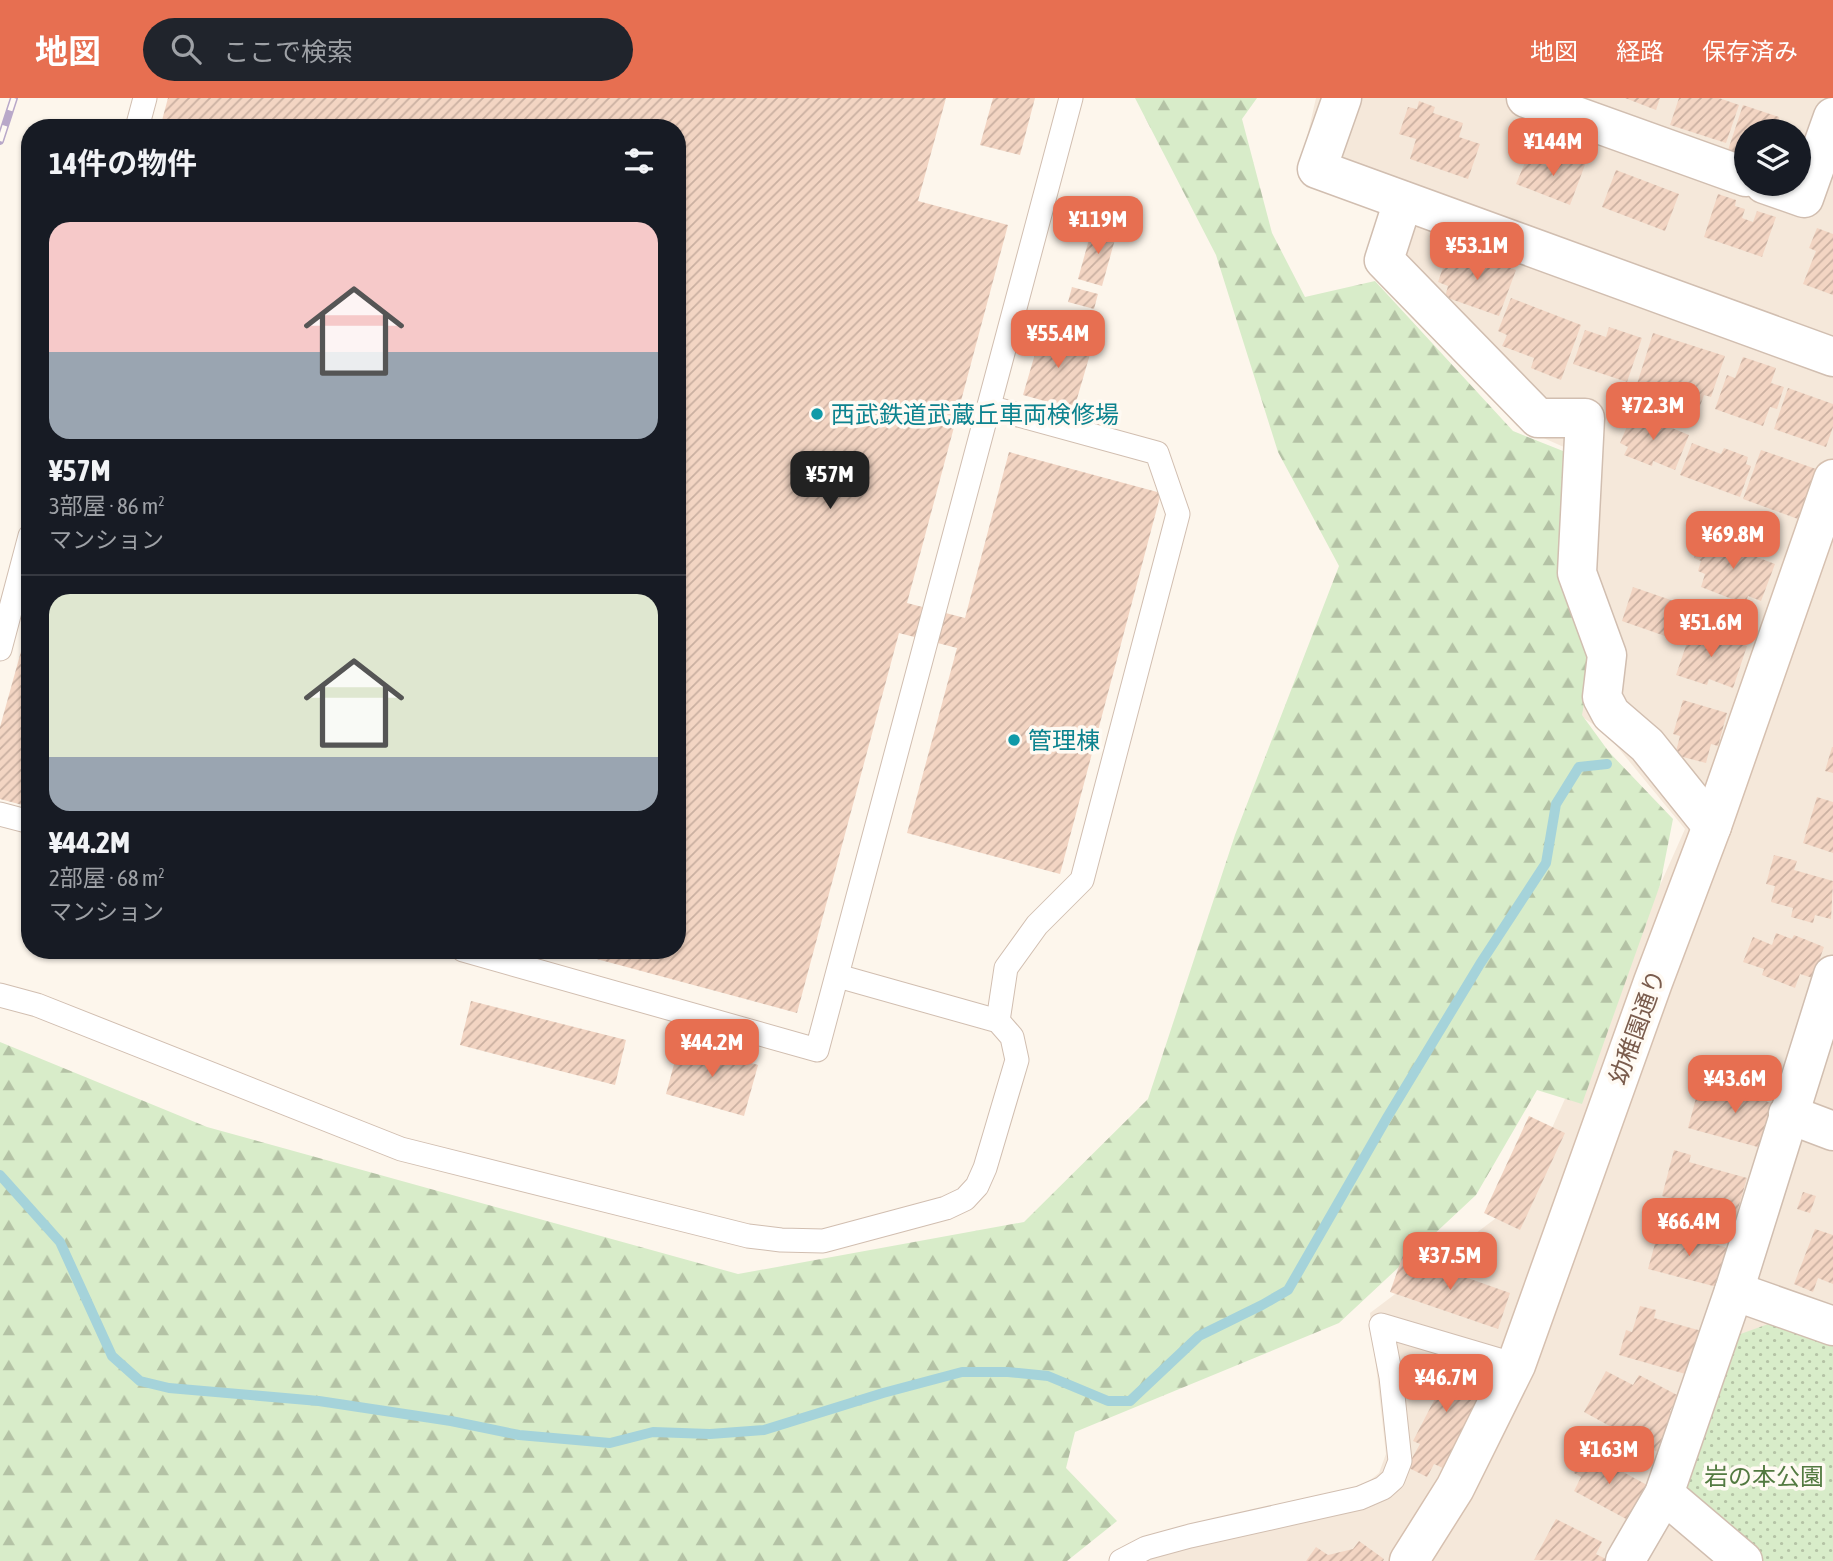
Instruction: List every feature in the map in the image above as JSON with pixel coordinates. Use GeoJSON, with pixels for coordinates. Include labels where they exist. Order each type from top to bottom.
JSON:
{"type":"FeatureCollection","features":[{"type":"Feature","properties":{"kind":"street"},"geometry":{"type":"LineString","coordinates":[[1342,98],[1317,169],[1833,357]]}},
{"type":"Feature","properties":{"kind":"street"},"geometry":{"type":"LineString","coordinates":[[1526,98],[1734,173]]}},
{"type":"Feature","properties":{"kind":"street"},"geometry":{"type":"LineString","coordinates":[[1811,178],[1833,117]]}},
{"type":"Feature","properties":{"kind":"street"},"geometry":{"type":"LineString","coordinates":[[1403,201],[1384,260],[1538,418],[1585,418],[1577,573],[1607,655],[1602,697],[1611,714],[1647,745],[1712,827]]}},
{"type":"Feature","properties":{"kind":"street","name":"幼稚園通り"},"geometry":{"type":"LineString","coordinates":[[1409,1561],[1455,1488],[1516,1365],[1653,982],[1712,827],[1833,479]]}},
{"type":"Feature","properties":{"kind":"street"},"geometry":{"type":"LineString","coordinates":[[1625,1561],[1664,1493],[1734,1291],[1833,975]]}},
{"type":"Feature","properties":{"kind":"street"},"geometry":{"type":"LineString","coordinates":[[1788,1114],[1833,1131]]}},
{"type":"Feature","properties":{"kind":"street"},"geometry":{"type":"LineString","coordinates":[[1734,1291],[1833,1326]]}},
{"type":"Feature","properties":{"kind":"street"},"geometry":{"type":"LineString","coordinates":[[1664,1493],[1743,1561]]}},
{"type":"Feature","properties":{"kind":"lane"},"geometry":{"type":"LineString","coordinates":[[139,119],[145,98]]}},
{"type":"Feature","properties":{"kind":"lane"},"geometry":{"type":"LineString","coordinates":[[495,959],[817,1050],[1071,98]]}},
{"type":"Feature","properties":{"kind":"lane"},"geometry":{"type":"LineString","coordinates":[[989,407],[1157,453],[1178,514],[1082,880],[1037,925],[1006,968],[998,1021]]}},
{"type":"Feature","properties":{"kind":"lane"},"geometry":{"type":"LineString","coordinates":[[0,649],[21,570]]}},
{"type":"Feature","properties":{"kind":"lane"},"geometry":{"type":"LineString","coordinates":[[0,814],[21,820]]}},
{"type":"Feature","properties":{"kind":"lane"},"geometry":{"type":"LineString","coordinates":[[0,995],[37,1005],[401,1149],[748,1236],[823,1241],[946,1208],[965,1199],[976,1186],[985,1168],[1017,1060],[1012,1037],[998,1021],[838,976]]}},
{"type":"Feature","properties":{"kind":"lane"},"geometry":{"type":"LineString","coordinates":[[1121,1561],[1146,1548],[1190,1536],[1360,1498],[1383,1488],[1393,1479],[1400,1461],[1391,1377],[1381,1325],[1516,1365]]}},
{"type":"Feature","properties":{"kind":"shaded area"},"geometry":{"type":"Polygon","coordinates":[[[1316,98],[1833,98],[1833,1561],[1133,1561],[1362,1487],[1379,1473],[1386,1454],[1370,1313],[1520,1200],[1685,829],[1606,733],[1578,714],[1566,448],[1517,426],[1371,266],[1382,211],[1298,177],[1316,98]]]}},
{"type":"Feature","properties":{"kind":"green space"},"geometry":{"type":"Polygon","coordinates":[[[1135,98],[1257,98],[1242,119],[1272,233],[1305,297],[1375,281],[1513,431],[1563,451],[1562,578],[1592,660],[1582,715],[1609,752],[1673,819],[1660,885],[1582,1104],[1537,1090],[1476,1195],[1339,1323],[1075,1432],[1066,1468],[1117,1521],[1067,1561],[0,1561],[0,1042],[207,1127],[738,1274],[1024,1222],[1148,1099],[1235,835],[1339,566],[1278,452],[1216,255],[1135,98]]]}},
{"type":"Feature","properties":{"kind":"green space","name":"岩の本公園"},"geometry":{"type":"Polygon","coordinates":[[[1771,1323],[1833,1346],[1833,1561],[1760,1561],[1695,1506],[1687,1486],[1704,1440],[1735,1336],[1771,1323]]]}},
{"type":"Feature","properties":{"kind":"building","name":"西武鉄道武蔵丘車両検修場"},"geometry":{"type":"Polygon","coordinates":[[[168,98],[946,98],[918,201],[1008,225],[907,603],[965,618],[1009,452],[1161,493],[1060,874],[907,833],[957,648],[899,633],[797,1013],[597,959],[686,959],[686,119],[162,119],[168,98]]]}},
{"type":"Feature","properties":{"kind":"building"},"geometry":{"type":"Polygon","coordinates":[[[993,98],[1035,98],[1020,155],[980,145],[993,98]]]}},
{"type":"Feature","properties":{"kind":"building"},"geometry":{"type":"Polygon","coordinates":[[[1625,98],[1660,98],[1656,110],[1625,98]]]}},
{"type":"Feature","properties":{"kind":"building"},"geometry":{"type":"Polygon","coordinates":[[[1679,98],[1719,98],[1739,105],[1726,143],[1670,125],[1679,98]]]}},
{"type":"Feature","properties":{"kind":"building"},"geometry":{"type":"Polygon","coordinates":[[[1419,101],[1435,107],[1433,113],[1463,123],[1459,137],[1480,144],[1468,179],[1410,159],[1416,139],[1399,134],[1408,107],[1417,109],[1419,101]]]}},
{"type":"Feature","properties":{"kind":"building"},"geometry":{"type":"Polygon","coordinates":[[[1743,105],[1779,117],[1778,119],[1738,119],[1743,105]]]}},
{"type":"Feature","properties":{"kind":"building"},"geometry":{"type":"Polygon","coordinates":[[[1734,132],[1734,152],[1728,150],[1734,132]]]}},
{"type":"Feature","properties":{"kind":"building"},"geometry":{"type":"Polygon","coordinates":[[[1559,152],[1586,162],[1570,205],[1516,184],[1527,158],[1553,168],[1559,152]]]}},
{"type":"Feature","properties":{"kind":"building"},"geometry":{"type":"Polygon","coordinates":[[[1616,170],[1679,194],[1665,231],[1602,207],[1616,170]]]}},
{"type":"Feature","properties":{"kind":"building"},"geometry":{"type":"Polygon","coordinates":[[[1718,194],[1736,200],[1735,206],[1745,209],[1742,218],[1753,222],[1757,211],[1776,217],[1762,257],[1704,237],[1718,194]]]}},
{"type":"Feature","properties":{"kind":"building"},"geometry":{"type":"Polygon","coordinates":[[[1093,225],[1117,232],[1102,286],[1078,279],[1093,225]]]}},
{"type":"Feature","properties":{"kind":"building"},"geometry":{"type":"Polygon","coordinates":[[[1817,228],[1833,234],[1833,295],[1803,284],[1816,251],[1809,248],[1817,228]]]}},
{"type":"Feature","properties":{"kind":"building"},"geometry":{"type":"Polygon","coordinates":[[[1461,250],[1516,270],[1499,316],[1445,297],[1448,286],[1438,282],[1447,256],[1457,259],[1461,250]]]}},
{"type":"Feature","properties":{"kind":"building"},"geometry":{"type":"Polygon","coordinates":[[[1072,287],[1098,294],[1094,309],[1068,302],[1072,287]]]}},
{"type":"Feature","properties":{"kind":"building"},"geometry":{"type":"Polygon","coordinates":[[[1511,298],[1581,325],[1561,380],[1531,368],[1534,358],[1502,346],[1507,335],[1498,331],[1511,298]]]}},
{"type":"Feature","properties":{"kind":"building"},"geometry":{"type":"Polygon","coordinates":[[[1609,327],[1642,338],[1627,382],[1573,364],[1585,330],[1606,337],[1609,327]]]}},
{"type":"Feature","properties":{"kind":"building"},"geometry":{"type":"Polygon","coordinates":[[[1042,330],[1093,344],[1074,409],[1023,395],[1042,330]]]}},
{"type":"Feature","properties":{"kind":"building"},"geometry":{"type":"Polygon","coordinates":[[[1653,333],[1725,356],[1711,397],[1704,395],[1700,406],[1637,384],[1653,333]]]}},
{"type":"Feature","properties":{"kind":"building"},"geometry":{"type":"Polygon","coordinates":[[[1743,357],[1776,368],[1771,383],[1784,387],[1777,409],[1770,407],[1763,426],[1715,409],[1727,375],[1735,378],[1743,357]]]}},
{"type":"Feature","properties":{"kind":"building"},"geometry":{"type":"Polygon","coordinates":[[[1788,388],[1833,404],[1833,427],[1826,447],[1774,429],[1788,388]]]}},
{"type":"Feature","properties":{"kind":"building"},"geometry":{"type":"Polygon","coordinates":[[[1633,412],[1689,435],[1675,470],[1653,461],[1652,466],[1624,455],[1628,447],[1620,443],[1633,412]]]}},
{"type":"Feature","properties":{"kind":"building"},"geometry":{"type":"Polygon","coordinates":[[[1692,443],[1721,454],[1724,448],[1748,457],[1746,464],[1751,466],[1740,497],[1680,475],[1692,443]]]}},
{"type":"Feature","properties":{"kind":"building"},"geometry":{"type":"Polygon","coordinates":[[[1761,450],[1816,469],[1798,519],[1743,499],[1761,450]]]}},
{"type":"Feature","properties":{"kind":"building"},"geometry":{"type":"Polygon","coordinates":[[[1702,536],[1775,564],[1761,601],[1748,596],[1745,604],[1701,587],[1705,574],[1698,571],[1701,561],[1694,558],[1702,536]]]}},
{"type":"Feature","properties":{"kind":"building"},"geometry":{"type":"Polygon","coordinates":[[[1633,587],[1694,608],[1682,642],[1622,621],[1633,587]]]}},
{"type":"Feature","properties":{"kind":"building"},"geometry":{"type":"Polygon","coordinates":[[[1692,628],[1747,646],[1733,688],[1709,679],[1707,685],[1676,675],[1692,628]]]}},
{"type":"Feature","properties":{"kind":"building"},"geometry":{"type":"Polygon","coordinates":[[[21,651],[21,805],[0,799],[0,727],[21,651]]]}},
{"type":"Feature","properties":{"kind":"building"},"geometry":{"type":"Polygon","coordinates":[[[1683,700],[1727,713],[1718,746],[1711,744],[1706,763],[1675,755],[1680,736],[1673,734],[1683,700]]]}},
{"type":"Feature","properties":{"kind":"building"},"geometry":{"type":"Polygon","coordinates":[[[1833,747],[1833,773],[1825,771],[1833,747]]]}},
{"type":"Feature","properties":{"kind":"building"},"geometry":{"type":"Polygon","coordinates":[[[1817,797],[1833,802],[1833,853],[1803,843],[1817,797]]]}},
{"type":"Feature","properties":{"kind":"building"},"geometry":{"type":"Polygon","coordinates":[[[1774,855],[1797,861],[1794,870],[1833,881],[1831,919],[1815,915],[1813,923],[1791,917],[1793,908],[1771,902],[1775,886],[1766,884],[1774,855]]]}},
{"type":"Feature","properties":{"kind":"building"},"geometry":{"type":"Polygon","coordinates":[[[1776,933],[1792,939],[1794,935],[1824,947],[1813,978],[1800,974],[1795,988],[1762,975],[1764,969],[1743,962],[1753,937],[1772,945],[1776,933]]]}},
{"type":"Feature","properties":{"kind":"building"},"geometry":{"type":"Polygon","coordinates":[[[471,1001],[626,1040],[615,1085],[460,1045],[471,1001]]]}},
{"type":"Feature","properties":{"kind":"building"},"geometry":{"type":"Polygon","coordinates":[[[680,1042],[758,1065],[744,1116],[666,1094],[680,1042]]]}},
{"type":"Feature","properties":{"kind":"building"},"geometry":{"type":"Polygon","coordinates":[[[1741,1081],[1771,1089],[1767,1102],[1777,1104],[1765,1149],[1688,1128],[1699,1087],[1737,1097],[1741,1081]]]}},
{"type":"Feature","properties":{"kind":"building"},"geometry":{"type":"Polygon","coordinates":[[[1529,1116],[1565,1133],[1520,1230],[1484,1213],[1529,1116]]]}},
{"type":"Feature","properties":{"kind":"building"},"geometry":{"type":"Polygon","coordinates":[[[1674,1150],[1691,1155],[1689,1162],[1747,1178],[1736,1216],[1662,1196],[1674,1150]]]}},
{"type":"Feature","properties":{"kind":"building"},"geometry":{"type":"Polygon","coordinates":[[[1803,1192],[1816,1196],[1810,1213],[1797,1209],[1803,1192]]]}},
{"type":"Feature","properties":{"kind":"building"},"geometry":{"type":"Polygon","coordinates":[[[1675,1226],[1700,1233],[1698,1240],[1728,1248],[1717,1287],[1648,1269],[1656,1240],[1670,1244],[1675,1226]]]}},
{"type":"Feature","properties":{"kind":"building"},"geometry":{"type":"Polygon","coordinates":[[[1815,1229],[1833,1235],[1833,1284],[1818,1278],[1813,1292],[1794,1284],[1815,1229]]]}},
{"type":"Feature","properties":{"kind":"building"},"geometry":{"type":"Polygon","coordinates":[[[1403,1255],[1510,1293],[1498,1329],[1390,1292],[1403,1255]]]}},
{"type":"Feature","properties":{"kind":"building"},"geometry":{"type":"Polygon","coordinates":[[[1640,1306],[1656,1310],[1654,1318],[1702,1331],[1689,1375],[1619,1355],[1626,1330],[1632,1332],[1640,1306]]]}},
{"type":"Feature","properties":{"kind":"building"},"geometry":{"type":"Polygon","coordinates":[[[1441,1355],[1488,1379],[1443,1468],[1434,1464],[1427,1477],[1407,1467],[1420,1444],[1413,1441],[1441,1387],[1428,1381],[1441,1355]]]}},
{"type":"Feature","properties":{"kind":"building"},"geometry":{"type":"Polygon","coordinates":[[[1606,1371],[1633,1385],[1639,1375],[1679,1396],[1670,1411],[1682,1417],[1661,1454],[1584,1412],[1606,1371]]]}},
{"type":"Feature","properties":{"kind":"building"},"geometry":{"type":"Polygon","coordinates":[[[1592,1455],[1647,1485],[1628,1520],[1574,1491],[1581,1477],[1574,1473],[1583,1456],[1590,1460],[1592,1455]]]}},
{"type":"Feature","properties":{"kind":"building"},"geometry":{"type":"Polygon","coordinates":[[[1556,1519],[1602,1542],[1596,1554],[1610,1561],[1534,1560],[1556,1519]]]}},
{"type":"Feature","properties":{"kind":"building"},"geometry":{"type":"Polygon","coordinates":[[[1359,1541],[1384,1559],[1383,1561],[1306,1561],[1316,1547],[1328,1555],[1353,1549],[1359,1541]]]}},
{"type":"Feature","properties":{"kind":"waterway"},"geometry":{"type":"LineString","coordinates":[[0,1175],[60,1242],[112,1356],[140,1381],[169,1388],[319,1401],[451,1421],[519,1435],[610,1443],[653,1432],[710,1434],[764,1430],[962,1372],[1008,1372],[1048,1376],[1108,1401],[1130,1401],[1199,1336],[1288,1290],[1388,1116],[1480,964],[1546,863],[1556,804],[1579,767],[1607,764]]}},
{"type":"Feature","properties":{"kind":"railway"},"geometry":{"type":"LineString","coordinates":[[0,141],[14,98]]}},
{"type":"Feature","properties":{"kind":"place","name":"西武鉄道武蔵丘車両検修場"},"geometry":{"type":"Point","coordinates":[817,414]}},
{"type":"Feature","properties":{"kind":"place","name":"管理棟"},"geometry":{"type":"Point","coordinates":[1014,740]}}]}
